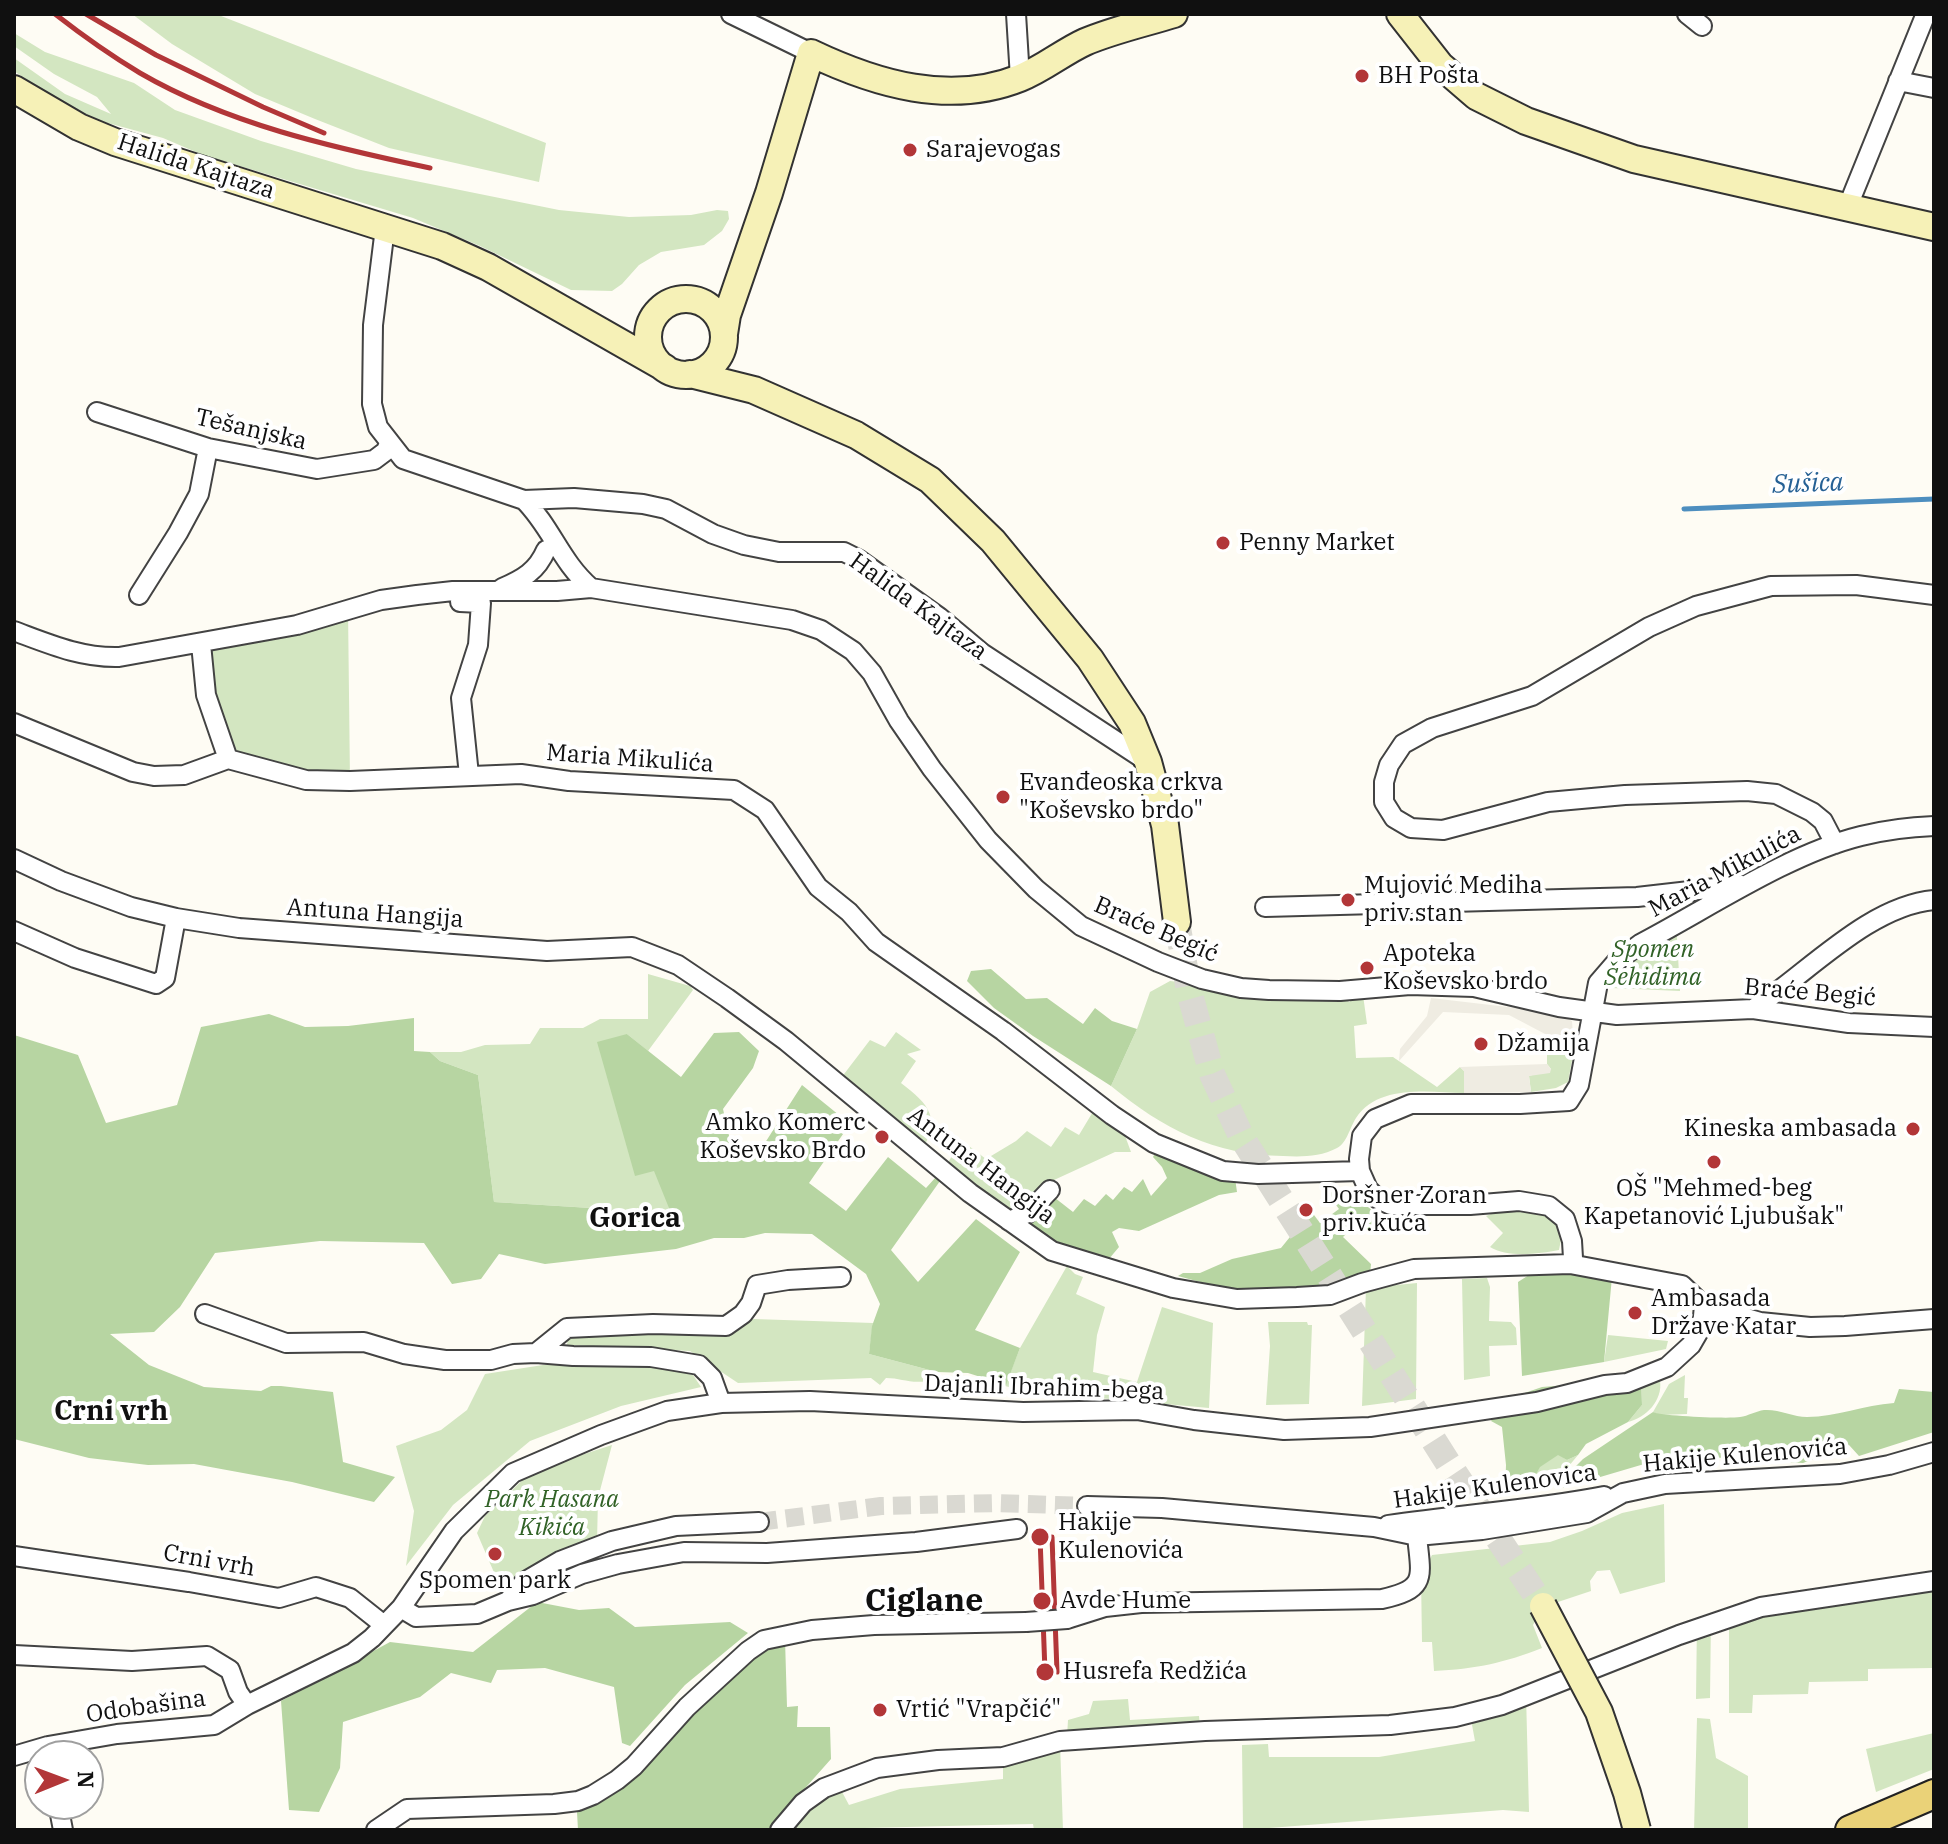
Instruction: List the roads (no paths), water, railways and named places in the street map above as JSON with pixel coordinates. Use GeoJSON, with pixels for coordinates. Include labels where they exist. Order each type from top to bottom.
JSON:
{"type":"FeatureCollection","features":[{"type":"Feature","properties":{"kind":"main road"},"geometry":{"type":"LineString","coordinates":[[723,341],[719,318],[701,302],[678,299],[667,303],[652,320],[648,335],[651,350],[677,371],[710,366],[723,341],[727,315],[811,53],[883,81],[933,91],[957,92],[1020,78],[1086,41],[1174,14]]}},
{"type":"Feature","properties":{"kind":"main road"},"geometry":{"type":"LineString","coordinates":[[1400,14],[1440,65],[1464,86],[1476,96],[1526,121],[1634,159],[1934,227]]}},
{"type":"Feature","properties":{"kind":"main road","name":"Halida Kajtaza"},"geometry":{"type":"LineString","coordinates":[[14,89],[79,127],[115,142],[442,246],[488,267],[677,371],[754,390],[856,435],[930,480],[993,541],[1090,659],[1132,723],[1148,762],[1165,825],[1177,922]]}},
{"type":"Feature","properties":{"kind":"main road"},"geometry":{"type":"LineString","coordinates":[[701,302],[741,275]]}},
{"type":"Feature","properties":{"kind":"main road","name":"Halida Kajtaza"},"geometry":{"type":"LineString","coordinates":[[584,322],[623,328],[652,320]]}},
{"type":"Feature","properties":{"kind":"main road","name":"Halida Kajtaza"},"geometry":{"type":"LineString","coordinates":[[723,341],[737,375],[754,390]]}},
{"type":"Feature","properties":{"kind":"main road"},"geometry":{"type":"LineString","coordinates":[[1543,1606],[1599,1712],[1637,1830]]}},
{"type":"Feature","properties":{"kind":"main road"},"geometry":{"type":"LineString","coordinates":[[1850,1830],[1934,1794]]}},
{"type":"Feature","properties":{"kind":"street"},"geometry":{"type":"LineString","coordinates":[[731,14],[811,53]]}},
{"type":"Feature","properties":{"kind":"street"},"geometry":{"type":"LineString","coordinates":[[1016,14],[1020,78]]}},
{"type":"Feature","properties":{"kind":"street"},"geometry":{"type":"LineString","coordinates":[[1848,206],[1925,16]]}},
{"type":"Feature","properties":{"kind":"street"},"geometry":{"type":"LineString","coordinates":[[1898,81],[1934,88]]}},
{"type":"Feature","properties":{"kind":"street","name":"Halida Kajtaza"},"geometry":{"type":"LineString","coordinates":[[385,228],[370,367],[372,404],[378,427],[403,459],[524,500],[574,498],[643,504],[666,509],[713,534],[744,545],[779,552],[844,552],[939,617],[982,653],[1148,762]]}},
{"type":"Feature","properties":{"kind":"street","name":"Tešanjska"},"geometry":{"type":"LineString","coordinates":[[97,412],[208,448],[317,469],[374,460],[386,451],[389,443]]}},
{"type":"Feature","properties":{"kind":"street"},"geometry":{"type":"LineString","coordinates":[[139,595],[199,494],[208,448]]}},
{"type":"Feature","properties":{"kind":"street"},"geometry":{"type":"LineString","coordinates":[[524,500],[546,525],[561,555],[591,588]]}},
{"type":"Feature","properties":{"kind":"street"},"geometry":{"type":"LineString","coordinates":[[546,525],[546,550],[557,591]]}},
{"type":"Feature","properties":{"kind":"street"},"geometry":{"type":"LineString","coordinates":[[496,591],[534,571],[546,550]]}},
{"type":"Feature","properties":{"kind":"street"},"geometry":{"type":"LineString","coordinates":[[1835,844],[1823,821],[1812,812],[1776,794],[1747,791],[1625,795],[1548,802],[1443,830],[1411,828],[1394,818],[1384,802],[1384,782],[1389,765],[1403,744],[1432,728],[1532,696],[1649,627],[1696,606],[1771,586],[1856,585],[1934,595]]}},
{"type":"Feature","properties":{"kind":"street"},"geometry":{"type":"LineString","coordinates":[[14,631],[66,651],[96,657],[119,657],[297,625],[381,600],[453,591],[591,588]]}},
{"type":"Feature","properties":{"kind":"street","name":"Braće Begić"},"geometry":{"type":"LineString","coordinates":[[591,588],[792,620],[840,640],[872,673],[899,721],[932,769],[1011,864],[1081,926],[1202,979],[1241,988],[1303,991],[1410,985],[1474,987],[1536,1003],[1617,1015],[1753,1009],[1849,1023],[1934,1027]]}},
{"type":"Feature","properties":{"kind":"street"},"geometry":{"type":"LineString","coordinates":[[381,600],[481,603],[478,645],[461,698],[469,775]]}},
{"type":"Feature","properties":{"kind":"street"},"geometry":{"type":"LineString","coordinates":[[14,723],[70,748],[144,774],[184,775],[228,759],[206,695],[201,644]]}},
{"type":"Feature","properties":{"kind":"street","name":"Maria Mikulića"},"geometry":{"type":"LineString","coordinates":[[228,759],[306,780],[521,774],[569,781],[734,790],[765,810],[818,887],[849,912],[876,942],[1003,1031],[1112,1115],[1154,1143],[1223,1171],[1258,1174],[1360,1171],[1362,1136],[1375,1119],[1411,1104],[1569,1101],[1579,1085],[1598,983],[1617,961],[1640,944],[1805,856],[1862,835],[1934,826]]}},
{"type":"Feature","properties":{"kind":"street","name":"Antuna Hangija"},"geometry":{"type":"LineString","coordinates":[[14,859],[131,907],[176,918],[279,932],[547,951],[632,947],[678,965],[727,998],[786,1041],[919,1153],[1052,1251],[1173,1288],[1237,1299],[1330,1295],[1414,1269],[1570,1264],[1682,1285],[1704,1306],[1760,1322],[1810,1327],[1882,1325],[1934,1319]]}},
{"type":"Feature","properties":{"kind":"street"},"geometry":{"type":"LineString","coordinates":[[1265,907],[1637,897],[1753,883]]}},
{"type":"Feature","properties":{"kind":"street"},"geometry":{"type":"LineString","coordinates":[[1753,1009],[1869,923],[1901,907],[1934,900]]}},
{"type":"Feature","properties":{"kind":"street"},"geometry":{"type":"LineString","coordinates":[[14,931],[75,958],[156,984],[165,978],[176,918]]}},
{"type":"Feature","properties":{"kind":"street"},"geometry":{"type":"LineString","coordinates":[[1360,1171],[1368,1189],[1378,1199],[1391,1205],[1470,1205],[1519,1201],[1549,1206],[1565,1219],[1572,1241],[1573,1258],[1570,1264]]}},
{"type":"Feature","properties":{"kind":"street"},"geometry":{"type":"LineString","coordinates":[[1009,1221],[1028,1213],[1050,1190]]}},
{"type":"Feature","properties":{"kind":"street"},"geometry":{"type":"LineString","coordinates":[[536,1353],[567,1328],[653,1324],[726,1326],[743,1314],[751,1303],[757,1285],[841,1277]]}},
{"type":"Feature","properties":{"kind":"street","name":"Dajanli Ibrahim-bega"},"geometry":{"type":"LineString","coordinates":[[247,1705],[353,1653],[401,1608],[454,1531],[513,1473],[667,1411],[721,1403],[810,1401],[1023,1412],[1137,1410],[1284,1430],[1370,1427],[1537,1402],[1605,1385],[1627,1383],[1667,1367],[1691,1345],[1702,1326],[1704,1306]]}},
{"type":"Feature","properties":{"kind":"street"},"geometry":{"type":"LineString","coordinates":[[205,1314],[286,1343],[364,1342],[404,1354],[445,1360],[491,1360],[513,1354],[536,1353],[651,1357],[699,1365],[712,1378],[721,1403]]}},
{"type":"Feature","properties":{"kind":"street","name":"Hakije Kulenovića"},"geometry":{"type":"LineString","coordinates":[[1087,1506],[1162,1508],[1374,1527],[1417,1536],[1482,1530],[1587,1513],[1623,1493],[1665,1484],[1840,1474],[1889,1465],[1934,1452]]}},
{"type":"Feature","properties":{"kind":"street","name":"Hakije Kulenovica"},"geometry":{"type":"LineString","coordinates":[[1374,1527],[1436,1517],[1549,1506],[1623,1493]]}},
{"type":"Feature","properties":{"kind":"street"},"geometry":{"type":"LineString","coordinates":[[508,1601],[524,1582],[560,1561],[612,1541],[676,1526],[759,1522]]}},
{"type":"Feature","properties":{"kind":"street"},"geometry":{"type":"LineString","coordinates":[[401,1608],[416,1617],[477,1614],[582,1574],[656,1556],[706,1551],[767,1553],[916,1542],[1017,1529]]}},
{"type":"Feature","properties":{"kind":"street"},"geometry":{"type":"LineString","coordinates":[[376,1830],[407,1809],[554,1804],[578,1801],[593,1795],[634,1766],[687,1707],[764,1640],[812,1630],[874,1625],[1067,1619],[1095,1609],[1141,1603],[1382,1599],[1413,1588],[1419,1576],[1417,1536]]}},
{"type":"Feature","properties":{"kind":"street","name":"Crni vrh"},"geometry":{"type":"LineString","coordinates":[[14,1556],[279,1598],[316,1587],[350,1598],[384,1625]]}},
{"type":"Feature","properties":{"kind":"street"},"geometry":{"type":"LineString","coordinates":[[780,1830],[803,1803],[824,1788],[877,1768],[938,1760],[1003,1757],[1060,1741],[1205,1731],[1390,1725],[1455,1717],[1502,1705],[1679,1635],[1761,1607],[1934,1581]]}},
{"type":"Feature","properties":{"kind":"street"},"geometry":{"type":"LineString","coordinates":[[14,1655],[132,1661],[207,1656],[230,1670],[238,1692],[247,1705]]}},
{"type":"Feature","properties":{"kind":"street","name":"Odobašina"},"geometry":{"type":"LineString","coordinates":[[93,1740],[117,1734],[214,1725],[247,1705]]}},
{"type":"Feature","properties":{"kind":"waterway","name":"Sušica"},"geometry":{"type":"LineString","coordinates":[[1684,509],[1934,499]]}},
{"type":"Feature","properties":{"kind":"tunnel"},"geometry":{"type":"LineString","coordinates":[[1177,922],[1189,991],[1212,1074],[1242,1138],[1448,1463],[1543,1606]]}},
{"type":"Feature","properties":{"kind":"tunnel"},"geometry":{"type":"LineString","coordinates":[[759,1522],[881,1506],[997,1503],[1087,1506]]}},
{"type":"Feature","properties":{"kind":"railway"},"geometry":{"type":"LineString","coordinates":[[55,14],[140,73],[209,106],[281,132],[430,168]]}},
{"type":"Feature","properties":{"kind":"railway"},"geometry":{"type":"LineString","coordinates":[[86,14],[156,55],[324,133]]}},
{"type":"Feature","properties":{"kind":"railway"},"geometry":{"type":"LineString","coordinates":[[1040,1537],[1045,1672]]}},
{"type":"Feature","properties":{"kind":"railway"},"geometry":{"type":"LineString","coordinates":[[1052,1537],[1057,1672]]}},
{"type":"Feature","properties":{"kind":"place","name":"BH Pošta"},"geometry":{"type":"Point","coordinates":[1362,76]}},
{"type":"Feature","properties":{"kind":"place","name":"Sarajevogas"},"geometry":{"type":"Point","coordinates":[910,150]}},
{"type":"Feature","properties":{"kind":"place","name":"Penny Market"},"geometry":{"type":"Point","coordinates":[1223,543]}},
{"type":"Feature","properties":{"kind":"place","name":"Evanđeoska crkva \"Koševsko brdo\""},"geometry":{"type":"Point","coordinates":[1003,797]}},
{"type":"Feature","properties":{"kind":"place","name":"Mujović Mediha priv.stan"},"geometry":{"type":"Point","coordinates":[1348,900]}},
{"type":"Feature","properties":{"kind":"place","name":"Apoteka Koševsko brdo"},"geometry":{"type":"Point","coordinates":[1367,968]}},
{"type":"Feature","properties":{"kind":"place","name":"Džamija"},"geometry":{"type":"Point","coordinates":[1481,1044]}},
{"type":"Feature","properties":{"kind":"place","name":"Kineska ambasada"},"geometry":{"type":"Point","coordinates":[1913,1129]}},
{"type":"Feature","properties":{"kind":"place","name":"Amko Komerc Koševsko Brdo"},"geometry":{"type":"Point","coordinates":[882,1137]}},
{"type":"Feature","properties":{"kind":"place","name":"OŠ \"Mehmed-beg Kapetanović Ljubušak\""},"geometry":{"type":"Point","coordinates":[1714,1162]}},
{"type":"Feature","properties":{"kind":"place","name":"Doršner Zoran priv.kuća"},"geometry":{"type":"Point","coordinates":[1306,1210]}},
{"type":"Feature","properties":{"kind":"place","name":"Ambasada Države Katar"},"geometry":{"type":"Point","coordinates":[1635,1313]}},
{"type":"Feature","properties":{"kind":"place","name":"Hakije Kulenovića"},"geometry":{"type":"Point","coordinates":[1040,1537]}},
{"type":"Feature","properties":{"kind":"place","name":"Spomen park"},"geometry":{"type":"Point","coordinates":[495,1554]}},
{"type":"Feature","properties":{"kind":"place","name":"Avde Hume"},"geometry":{"type":"Point","coordinates":[1042,1601]}},
{"type":"Feature","properties":{"kind":"place","name":"Husrefa Redžića"},"geometry":{"type":"Point","coordinates":[1045,1672]}},
{"type":"Feature","properties":{"kind":"place","name":"Vrtić \"Vrapčić\""},"geometry":{"type":"Point","coordinates":[880,1710]}},
{"type":"Feature","properties":{"kind":"district","name":"Gorica"},"geometry":{"type":"Point","coordinates":[635,1219]}},
{"type":"Feature","properties":{"kind":"district","name":"Crni vrh"},"geometry":{"type":"Point","coordinates":[111,1412]}},
{"type":"Feature","properties":{"kind":"district","name":"Ciglane"},"geometry":{"type":"Point","coordinates":[924,1602]}},
{"type":"Feature","properties":{"kind":"park label","name":"Spomen Šehidima"},"geometry":{"type":"Point","coordinates":[1653,964]}},
{"type":"Feature","properties":{"kind":"park label","name":"Park Hasana Kikića"},"geometry":{"type":"Point","coordinates":[552,1514]}}]}
